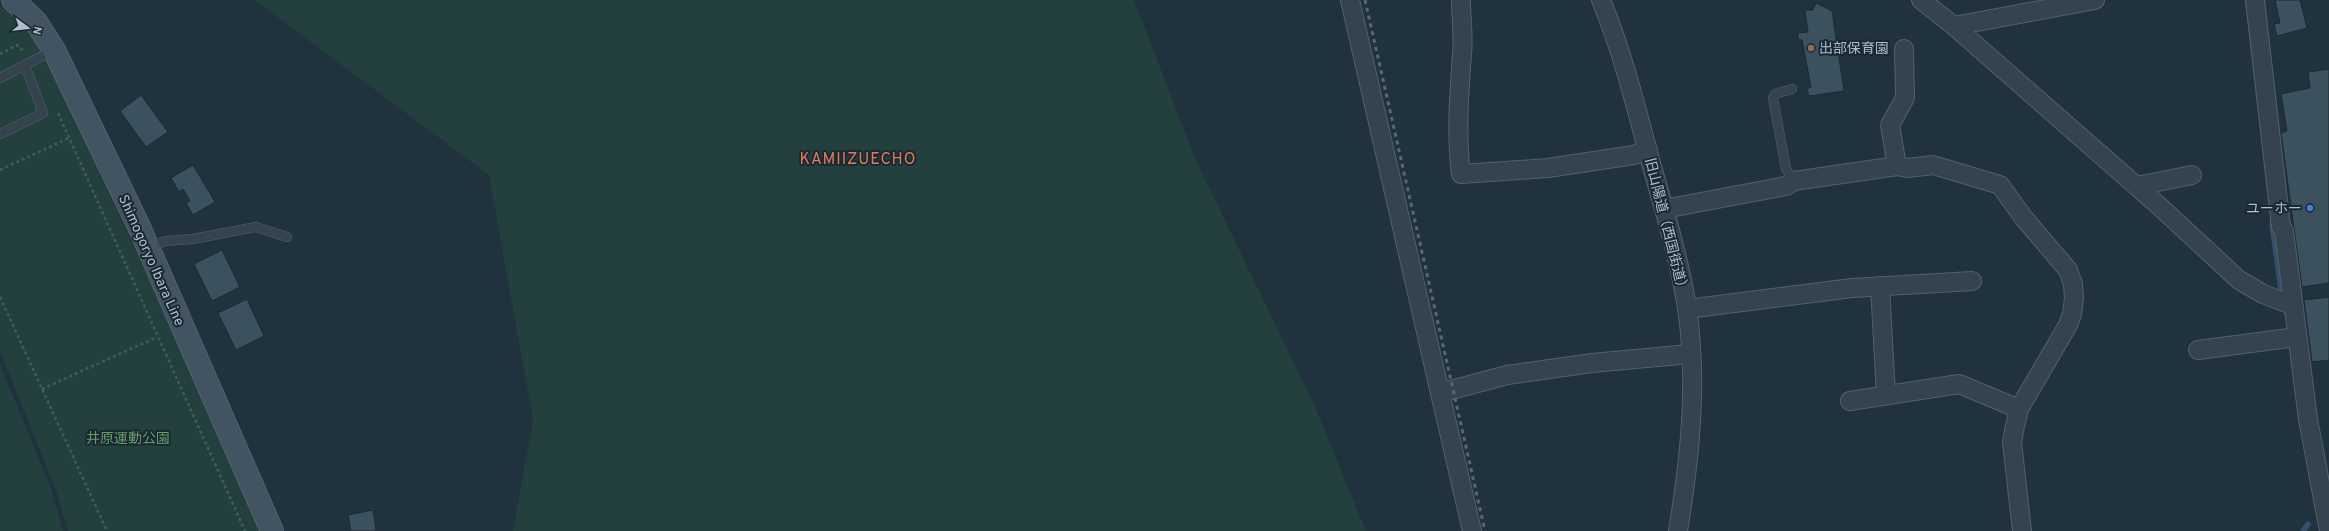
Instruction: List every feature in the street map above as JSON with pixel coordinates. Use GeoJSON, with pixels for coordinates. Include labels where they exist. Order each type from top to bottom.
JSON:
{"type":"FeatureCollection","features":[{"type":"Feature","properties":{"kind":"main road","name":"Shimogoryo Ibara Line"},"geometry":{"type":"LineString","coordinates":[[13,0],[36,22],[147,247],[272,531]]}},
{"type":"Feature","properties":{"kind":"street"},"geometry":{"type":"LineString","coordinates":[[1350,0],[1472,531]]}},
{"type":"Feature","properties":{"kind":"street"},"geometry":{"type":"LineString","coordinates":[[1461,0],[1462,55],[1460,70],[1458,147],[1461,174],[1548,168],[1634,155],[1648,150]]}},
{"type":"Feature","properties":{"kind":"street","name":"旧山陽道（西国街道）"},"geometry":{"type":"LineString","coordinates":[[1601,0],[1628,77],[1677,254],[1687,309],[1690,354],[1690,423],[1684,494],[1678,531]]}},
{"type":"Feature","properties":{"kind":"street"},"geometry":{"type":"LineString","coordinates":[[1921,0],[1954,26],[2137,186],[2239,280],[2263,294],[2292,305]]}},
{"type":"Feature","properties":{"kind":"street"},"geometry":{"type":"LineString","coordinates":[[1954,26],[2095,0]]}},
{"type":"Feature","properties":{"kind":"street"},"geometry":{"type":"LineString","coordinates":[[2255,0],[2281,227],[2284,231],[2292,305],[2308,419],[2329,531]]}},
{"type":"Feature","properties":{"kind":"street"},"geometry":{"type":"LineString","coordinates":[[1897,166],[1890,125],[1905,98],[1904,49]]}},
{"type":"Feature","properties":{"kind":"street"},"geometry":{"type":"LineString","coordinates":[[1664,209],[1786,186],[1794,181],[1897,166],[1908,168],[1933,165],[2000,185],[2023,217],[2068,270],[2073,284],[2074,298],[2072,314],[2068,325],[2020,409],[2012,442],[2022,531]]}},
{"type":"Feature","properties":{"kind":"street"},"geometry":{"type":"LineString","coordinates":[[2137,186],[2192,175]]}},
{"type":"Feature","properties":{"kind":"street"},"geometry":{"type":"LineString","coordinates":[[1687,309],[1852,288],[1972,281]]}},
{"type":"Feature","properties":{"kind":"street"},"geometry":{"type":"LineString","coordinates":[[1880,286],[1886,395]]}},
{"type":"Feature","properties":{"kind":"street"},"geometry":{"type":"LineString","coordinates":[[2198,350],[2297,337]]}},
{"type":"Feature","properties":{"kind":"street"},"geometry":{"type":"LineString","coordinates":[[1440,392],[1506,375],[1592,363],[1690,354]]}},
{"type":"Feature","properties":{"kind":"street"},"geometry":{"type":"LineString","coordinates":[[1850,401],[1959,384],[2020,409]]}},
{"type":"Feature","properties":{"kind":"lane"},"geometry":{"type":"LineString","coordinates":[[0,78],[50,53]]}},
{"type":"Feature","properties":{"kind":"lane"},"geometry":{"type":"LineString","coordinates":[[0,134],[43,113],[25,65]]}},
{"type":"Feature","properties":{"kind":"lane"},"geometry":{"type":"LineString","coordinates":[[1792,89],[1775,94],[1773,98],[1786,169],[1794,181]]}},
{"type":"Feature","properties":{"kind":"lane"},"geometry":{"type":"LineString","coordinates":[[147,247],[166,241],[192,239],[256,227],[287,237]]}},
{"type":"Feature","properties":{"kind":"path"},"geometry":{"type":"LineString","coordinates":[[56,109],[245,531]]}},
{"type":"Feature","properties":{"kind":"path"},"geometry":{"type":"LineString","coordinates":[[0,170],[69,138]]}},
{"type":"Feature","properties":{"kind":"path"},"geometry":{"type":"LineString","coordinates":[[0,297],[107,531]]}},
{"type":"Feature","properties":{"kind":"path"},"geometry":{"type":"LineString","coordinates":[[42,389],[157,337]]}},
{"type":"Feature","properties":{"kind":"path"},"geometry":{"type":"LineString","coordinates":[[187,403],[191,402]]}},
{"type":"Feature","properties":{"kind":"green space"},"geometry":{"type":"Polygon","coordinates":[[[255,0],[1134,0],[1196,161],[1312,400],[1366,531],[513,531],[533,420],[489,175],[255,0]]]}},
{"type":"Feature","properties":{"kind":"green space","name":"井原運動公園"},"geometry":{"type":"Polygon","coordinates":[[[0,6],[16,19],[29,33],[50,67],[206,403],[261,531],[68,531],[56,490],[0,351],[0,6]]]}},
{"type":"Feature","properties":{"kind":"green space"},"geometry":{"type":"Polygon","coordinates":[[[0,365],[51,489],[63,531],[0,531],[0,365]]]}},
{"type":"Feature","properties":{"kind":"building"},"geometry":{"type":"Polygon","coordinates":[[[2275,0],[2300,0],[2307,28],[2277,36],[2274,24],[2280,23],[2275,0]]]}},
{"type":"Feature","properties":{"kind":"building"},"geometry":{"type":"Polygon","coordinates":[[[1816,3],[1832,11],[1844,91],[1809,96],[1807,89],[1811,87],[1802,40],[1798,39],[1798,33],[1808,32],[1805,10],[1813,10],[1816,3]]]}},
{"type":"Feature","properties":{"kind":"building","name":"ユーホー"},"geometry":{"type":"Polygon","coordinates":[[[2329,69],[2329,283],[2302,287],[2281,133],[2287,131],[2281,94],[2310,88],[2308,72],[2329,69]]]}},
{"type":"Feature","properties":{"kind":"building"},"geometry":{"type":"Polygon","coordinates":[[[141,95],[168,132],[146,147],[120,111],[141,95]]]}},
{"type":"Feature","properties":{"kind":"building"},"geometry":{"type":"Polygon","coordinates":[[[193,165],[215,202],[193,215],[186,203],[190,201],[183,189],[179,192],[171,178],[193,165]]]}},
{"type":"Feature","properties":{"kind":"building"},"geometry":{"type":"Polygon","coordinates":[[[222,250],[240,287],[212,301],[194,264],[222,250]]]}},
{"type":"Feature","properties":{"kind":"building"},"geometry":{"type":"Polygon","coordinates":[[[2329,297],[2329,360],[2312,362],[2304,300],[2329,297]]]}},
{"type":"Feature","properties":{"kind":"building"},"geometry":{"type":"Polygon","coordinates":[[[247,299],[264,336],[236,350],[218,313],[247,299]]]}},
{"type":"Feature","properties":{"kind":"building"},"geometry":{"type":"Polygon","coordinates":[[[373,510],[376,531],[351,531],[348,515],[373,510]]]}},
{"type":"Feature","properties":{"kind":"waterway"},"geometry":{"type":"LineString","coordinates":[[2272,224],[2281,289]]}},
{"type":"Feature","properties":{"kind":"waterway"},"geometry":{"type":"LineString","coordinates":[[2303,531],[2308,524]]}},
{"type":"Feature","properties":{"kind":"railway"},"geometry":{"type":"LineString","coordinates":[[1365,0],[1485,531]]}},
{"type":"Feature","properties":{"kind":"place","name":"出部保育園"},"geometry":{"type":"Point","coordinates":[1811,48]}},
{"type":"Feature","properties":{"kind":"place","name":"ユーホー"},"geometry":{"type":"Point","coordinates":[2310,208]}},
{"type":"Feature","properties":{"kind":"district","name":"KAMIIZUECHO"},"geometry":{"type":"Point","coordinates":[858,158]}}]}
